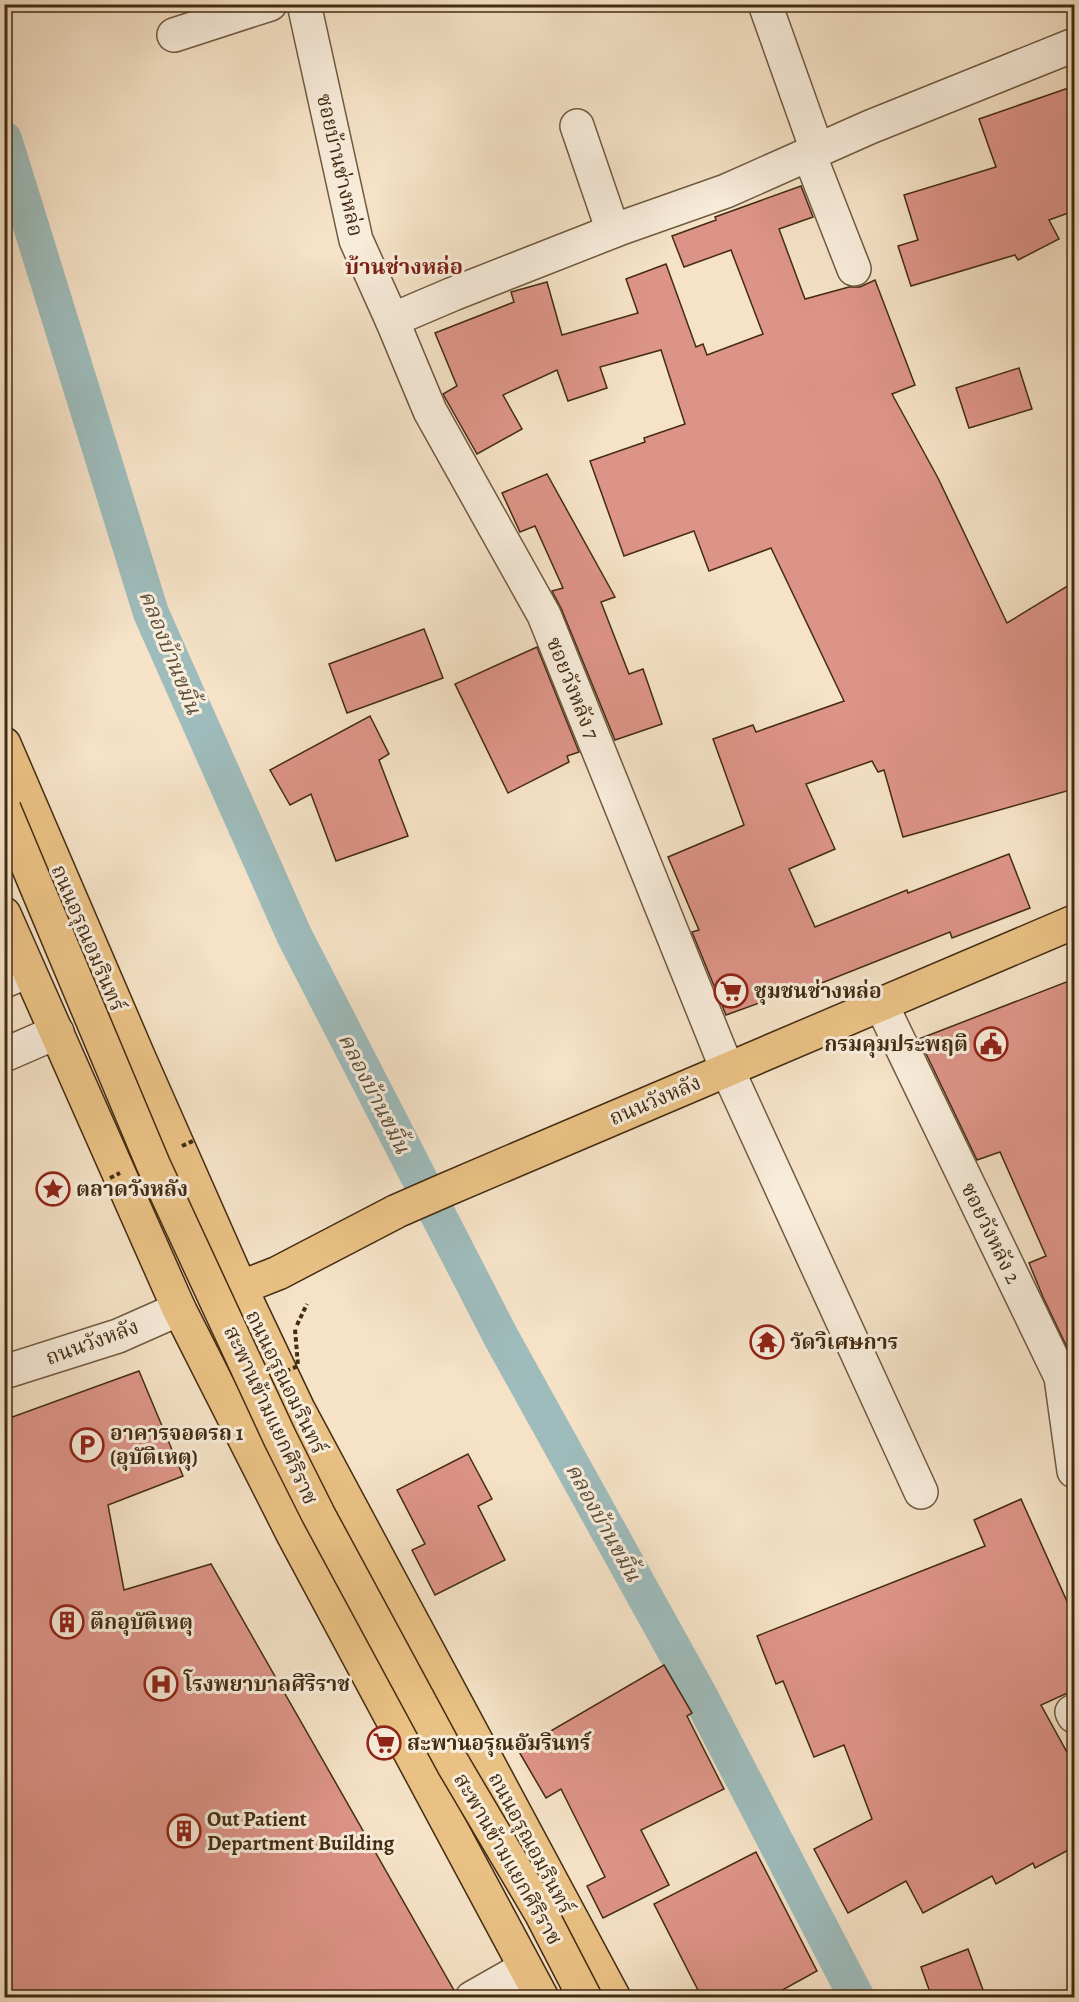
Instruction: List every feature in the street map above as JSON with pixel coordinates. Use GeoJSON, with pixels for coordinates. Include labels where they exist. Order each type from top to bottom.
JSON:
{"type":"FeatureCollection","features":[{"type":"Feature","properties":{"kind":"main road","name":"ถนนอรุณอมรินทร์"},"geometry":{"type":"LineString","coordinates":[[4,744],[241,1289],[298,1409],[614,1998]]}},
{"type":"Feature","properties":{"kind":"main road","name":"สะพานข้ามแยกศิริราช"},"geometry":{"type":"LineString","coordinates":[[4,809],[153,1164],[280,1438],[447,1754],[541,1913],[585,1998]]}},
{"type":"Feature","properties":{"kind":"main road"},"geometry":{"type":"LineString","coordinates":[[4,914],[17,976],[57,1032],[179,1309],[294,1536],[542,1998]]}},
{"type":"Feature","properties":{"kind":"main road","name":"ถนนวังหลัง"},"geometry":{"type":"LineString","coordinates":[[179,1309],[241,1289],[445,1190],[1074,922]]}},
{"type":"Feature","properties":{"kind":"street"},"geometry":{"type":"LineString","coordinates":[[174,35],[270,4]]}},
{"type":"Feature","properties":{"kind":"street","name":"ซอยบ้านช่างหล่อ"},"geometry":{"type":"LineString","coordinates":[[304,4],[356,240],[392,320]]}},
{"type":"Feature","properties":{"kind":"street"},"geometry":{"type":"LineString","coordinates":[[765,4],[854,269]]}},
{"type":"Feature","properties":{"kind":"street"},"geometry":{"type":"LineString","coordinates":[[392,320],[613,231],[726,191],[870,127],[1074,45]]}},
{"type":"Feature","properties":{"kind":"street"},"geometry":{"type":"LineString","coordinates":[[577,126],[613,231]]}},
{"type":"Feature","properties":{"kind":"street","name":"ซอยวังหลัง 7"},"geometry":{"type":"LineString","coordinates":[[392,320],[430,411],[544,615],[727,1069],[921,1492]]}},
{"type":"Feature","properties":{"kind":"street","name":"ซอยวังหลัง 2"},"geometry":{"type":"LineString","coordinates":[[880,1004],[1061,1377],[1074,1471]]}},
{"type":"Feature","properties":{"kind":"street"},"geometry":{"type":"LineString","coordinates":[[4,1055],[57,1032]]}},
{"type":"Feature","properties":{"kind":"street","name":"ถนนวังหลัง"},"geometry":{"type":"LineString","coordinates":[[4,1372],[118,1336],[179,1309]]}},
{"type":"Feature","properties":{"kind":"street"},"geometry":{"type":"LineString","coordinates":[[472,1998],[525,1968]]}},
{"type":"Feature","properties":{"kind":"path"},"geometry":{"type":"LineString","coordinates":[[283,1372],[298,1366],[295,1329],[307,1304]]}},
{"type":"Feature","properties":{"kind":"building"},"geometry":{"type":"Polygon","coordinates":[[[1074,86],[1074,211],[1049,220],[1059,239],[1018,260],[1015,255],[911,286],[898,246],[918,240],[904,195],[996,167],[979,119],[1074,86]]]}},
{"type":"Feature","properties":{"kind":"building"},"geometry":{"type":"Polygon","coordinates":[[[801,186],[813,217],[779,229],[805,299],[849,287],[860,287],[875,280],[915,385],[892,394],[938,478],[1007,623],[1074,582],[1074,789],[903,837],[884,770],[878,772],[872,761],[806,784],[835,849],[789,869],[815,927],[907,890],[908,893],[1009,854],[1030,908],[952,938],[950,932],[799,992],[798,989],[726,1015],[692,932],[699,930],[668,857],[744,825],[713,739],[753,725],[756,732],[844,701],[771,548],[709,571],[694,531],[624,556],[590,461],[645,442],[644,438],[685,424],[661,350],[600,367],[607,388],[568,401],[557,370],[503,395],[522,429],[477,454],[443,394],[457,386],[435,333],[514,302],[511,292],[547,282],[562,335],[638,313],[626,279],[666,264],[696,347],[703,344],[707,355],[763,334],[731,250],[684,267],[672,236],[716,220],[715,217],[801,186]]]}},
{"type":"Feature","properties":{"kind":"building"},"geometry":{"type":"Polygon","coordinates":[[[1019,368],[1032,409],[969,428],[956,388],[1019,368]]]}},
{"type":"Feature","properties":{"kind":"building"},"geometry":{"type":"Polygon","coordinates":[[[547,474],[615,597],[601,602],[629,674],[643,669],[662,724],[615,740],[552,591],[563,588],[535,526],[520,532],[502,493],[547,474]]]}},
{"type":"Feature","properties":{"kind":"building"},"geometry":{"type":"Polygon","coordinates":[[[424,629],[443,678],[347,713],[329,664],[424,629]]]}},
{"type":"Feature","properties":{"kind":"building"},"geometry":{"type":"Polygon","coordinates":[[[537,647],[579,752],[567,756],[569,762],[508,793],[455,684],[537,647]]]}},
{"type":"Feature","properties":{"kind":"building"},"geometry":{"type":"Polygon","coordinates":[[[370,716],[389,754],[379,760],[408,836],[336,861],[311,794],[290,805],[270,770],[370,716]]]}},
{"type":"Feature","properties":{"kind":"building"},"geometry":{"type":"Polygon","coordinates":[[[1074,979],[1074,1362],[1029,1263],[1046,1256],[1000,1152],[977,1160],[919,1039],[1074,979]]]}},
{"type":"Feature","properties":{"kind":"building","name":"โรงพยาบาลศิริราช"},"geometry":{"type":"Polygon","coordinates":[[[139,1371],[183,1476],[108,1505],[124,1590],[211,1564],[455,1992],[453,1998],[4,1998],[4,1420],[139,1371]]]}},
{"type":"Feature","properties":{"kind":"building"},"geometry":{"type":"Polygon","coordinates":[[[468,1454],[492,1499],[478,1506],[505,1560],[435,1595],[412,1550],[425,1544],[397,1490],[468,1454]]]}},
{"type":"Feature","properties":{"kind":"building"},"geometry":{"type":"Polygon","coordinates":[[[1021,1499],[1074,1617],[1074,1690],[1041,1705],[1074,1765],[1074,1847],[1035,1868],[1033,1863],[996,1884],[992,1876],[923,1913],[906,1881],[848,1913],[814,1849],[872,1819],[844,1745],[814,1757],[783,1681],[776,1684],[757,1636],[985,1546],[974,1520],[1021,1499]]]}},
{"type":"Feature","properties":{"kind":"building"},"geometry":{"type":"Polygon","coordinates":[[[664,1665],[692,1713],[687,1716],[724,1789],[641,1830],[669,1885],[603,1918],[587,1886],[605,1877],[561,1789],[546,1798],[518,1750],[664,1665]]]}},
{"type":"Feature","properties":{"kind":"building"},"geometry":{"type":"Polygon","coordinates":[[[756,1852],[817,1971],[768,1998],[702,1998],[654,1904],[756,1852]]]}},
{"type":"Feature","properties":{"kind":"building"},"geometry":{"type":"Polygon","coordinates":[[[968,1949],[986,1998],[932,1998],[921,1967],[968,1949]]]}},
{"type":"Feature","properties":{"kind":"waterway","name":"คลองบ้านขมิ้น"},"geometry":{"type":"LineString","coordinates":[[4,139],[151,613],[294,935],[501,1337],[701,1698],[857,1998]]}},
{"type":"Feature","properties":{"kind":"place","name":"ชุมชนช่างหล่อ"},"geometry":{"type":"Point","coordinates":[731,991]}},
{"type":"Feature","properties":{"kind":"place","name":"กรมคุมประพฤติ"},"geometry":{"type":"Point","coordinates":[991,1044]}},
{"type":"Feature","properties":{"kind":"place","name":"ตลาดวังหลัง"},"geometry":{"type":"Point","coordinates":[53,1189]}},
{"type":"Feature","properties":{"kind":"place","name":"วัดวิเศษการ"},"geometry":{"type":"Point","coordinates":[767,1342]}},
{"type":"Feature","properties":{"kind":"place","name":"อาคารจอดรถ 1 (อุบัติเหตุ)"},"geometry":{"type":"Point","coordinates":[87,1445]}},
{"type":"Feature","properties":{"kind":"place","name":"ตึกอุบัติเหตุ"},"geometry":{"type":"Point","coordinates":[67,1622]}},
{"type":"Feature","properties":{"kind":"place","name":"โรงพยาบาลศิริราช"},"geometry":{"type":"Point","coordinates":[161,1684]}},
{"type":"Feature","properties":{"kind":"place","name":"สะพานอรุณอัมรินทร์"},"geometry":{"type":"Point","coordinates":[384,1743]}},
{"type":"Feature","properties":{"kind":"place","name":"Out Patient Department Building"},"geometry":{"type":"Point","coordinates":[184,1831]}},
{"type":"Feature","properties":{"kind":"district","name":"บ้านช่างหล่อ"},"geometry":{"type":"Point","coordinates":[404,266]}}]}
